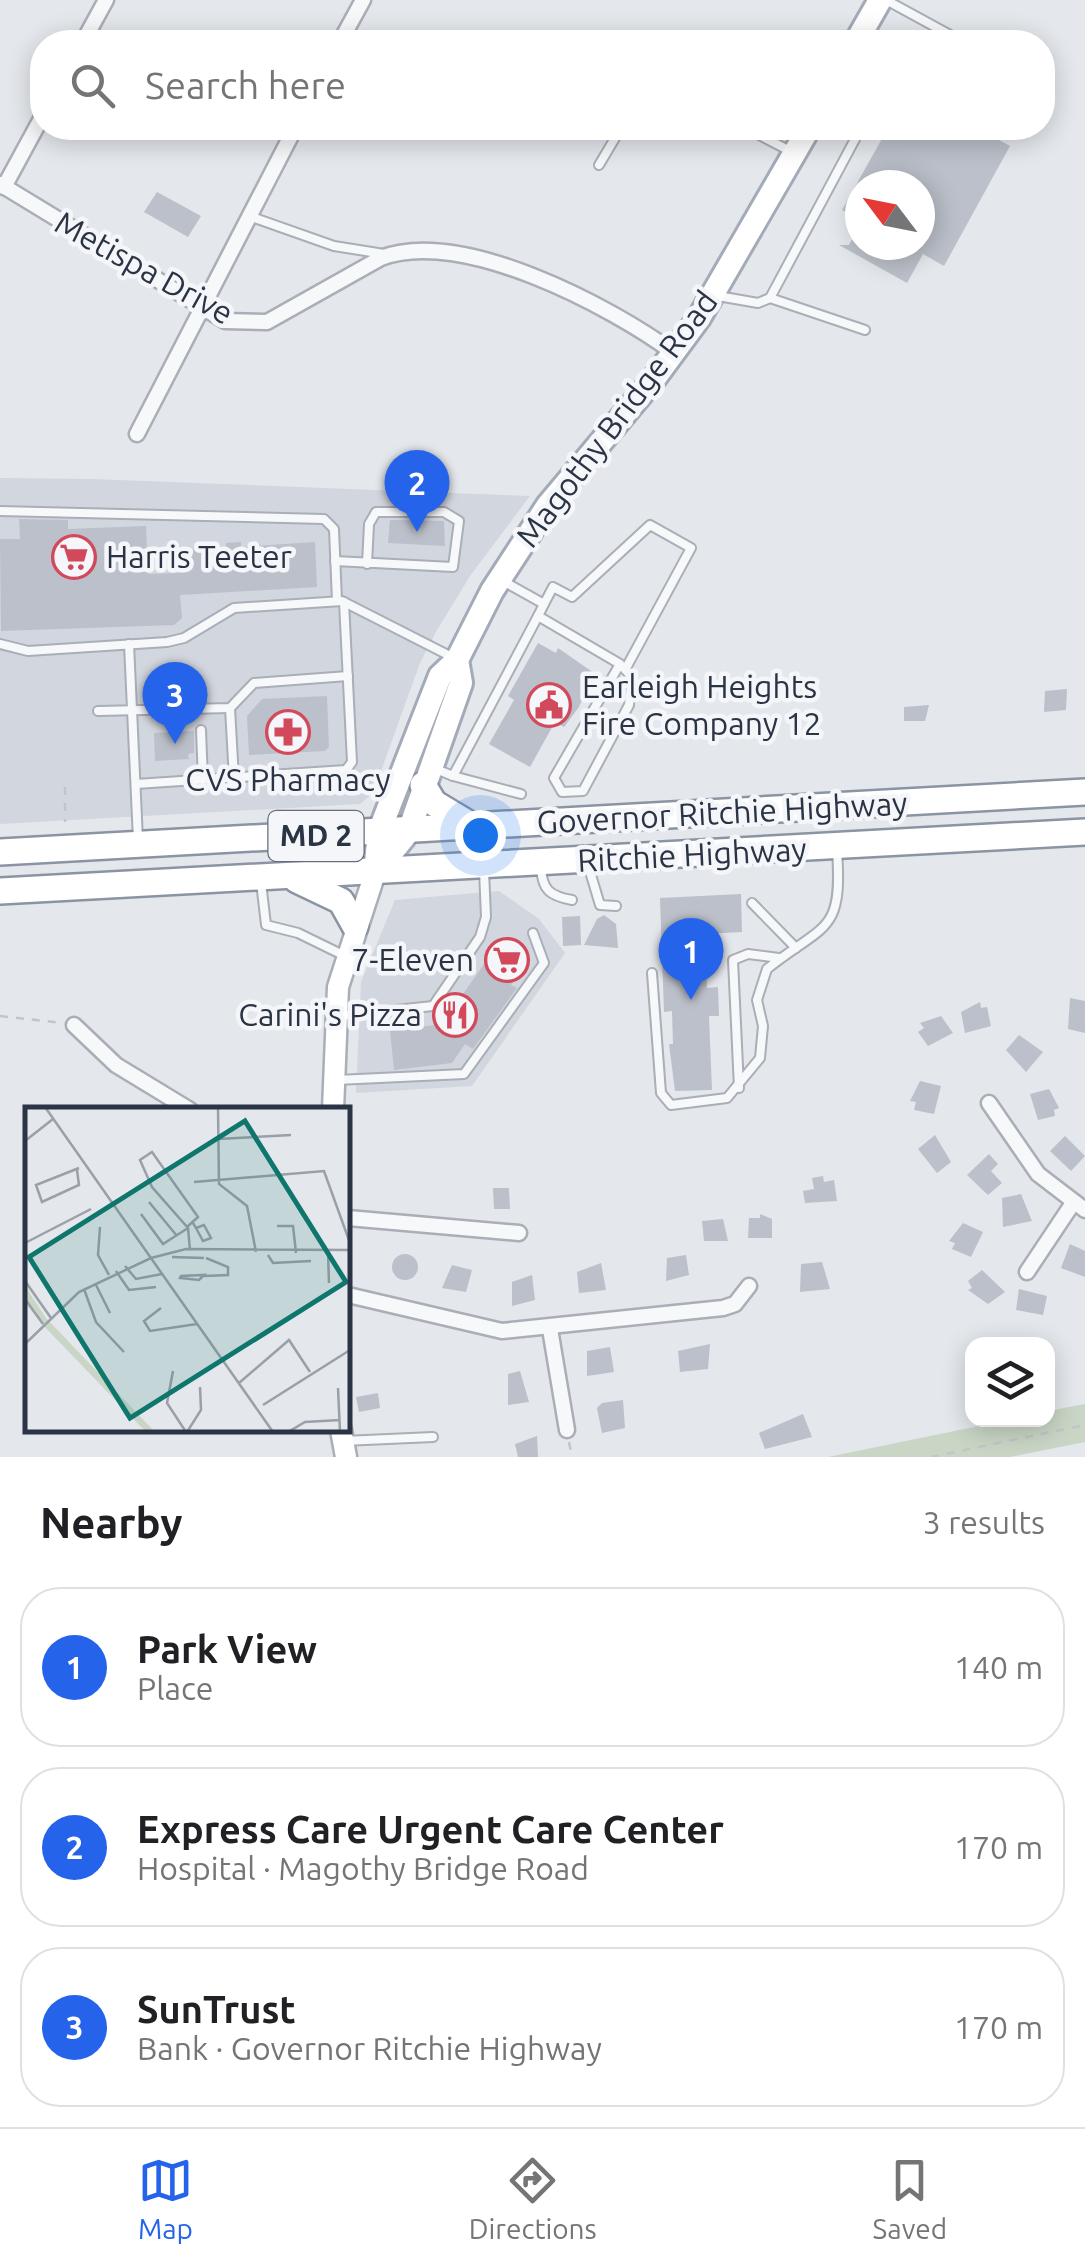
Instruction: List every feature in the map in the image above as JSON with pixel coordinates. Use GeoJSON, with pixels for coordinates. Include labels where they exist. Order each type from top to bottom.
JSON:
{"type":"FeatureCollection","features":[{"type":"Feature","properties":{"kind":"highway"},"geometry":{"type":"LineString","coordinates":[[427,776],[434,803],[474,827]]}},
{"type":"Feature","properties":{"kind":"highway","name":"Governor Ritchie Highway"},"geometry":{"type":"LineString","coordinates":[[0,852],[474,827],[562,806],[1085,792]]}},
{"type":"Feature","properties":{"kind":"highway","name":"Ritchie Highway"},"geometry":{"type":"LineString","coordinates":[[0,891],[1085,832]]}},
{"type":"Feature","properties":{"kind":"highway"},"geometry":{"type":"LineString","coordinates":[[288,877],[340,901],[355,926]]}},
{"type":"Feature","properties":{"kind":"main road"},"geometry":{"type":"LineString","coordinates":[[864,30],[883,0]]}},
{"type":"Feature","properties":{"kind":"main road","name":"Magothy Bridge Road"},"geometry":{"type":"LineString","coordinates":[[375,873],[379,832],[440,676],[457,660],[500,578],[564,483],[674,353],[713,296],[802,140]]}},
{"type":"Feature","properties":{"kind":"main road","name":"Magothy Bridge Road"},"geometry":{"type":"LineString","coordinates":[[375,873],[409,831],[461,682],[457,660]]}},
{"type":"Feature","properties":{"kind":"street"},"geometry":{"type":"LineString","coordinates":[[90,30],[106,0]]}},
{"type":"Feature","properties":{"kind":"street"},"geometry":{"type":"LineString","coordinates":[[347,30],[363,0]]}},
{"type":"Feature","properties":{"kind":"street"},"geometry":{"type":"LineString","coordinates":[[2,186],[30,138]]}},
{"type":"Feature","properties":{"kind":"street"},"geometry":{"type":"LineString","coordinates":[[137,434],[289,140]]}},
{"type":"Feature","properties":{"kind":"street","name":"Metispa Drive"},"geometry":{"type":"LineString","coordinates":[[2,186],[225,321],[268,322],[388,256],[433,252],[507,268],[626,321],[674,353]]}},
{"type":"Feature","properties":{"kind":"street"},"geometry":{"type":"LineString","coordinates":[[332,1107],[336,1017],[345,956],[375,873]]}},
{"type":"Feature","properties":{"kind":"street"},"geometry":{"type":"LineString","coordinates":[[74,1025],[116,1065],[185,1107]]}},
{"type":"Feature","properties":{"kind":"street"},"geometry":{"type":"LineString","coordinates":[[989,1103],[1024,1158],[1079,1206],[1027,1272]]}},
{"type":"Feature","properties":{"kind":"street"},"geometry":{"type":"LineString","coordinates":[[350,1218],[519,1234]]}},
{"type":"Feature","properties":{"kind":"street"},"geometry":{"type":"LineString","coordinates":[[350,1295],[502,1332],[550,1330],[724,1308],[735,1304],[749,1286]]}},
{"type":"Feature","properties":{"kind":"street"},"geometry":{"type":"LineString","coordinates":[[550,1330],[567,1430]]}},
{"type":"Feature","properties":{"kind":"lane"},"geometry":{"type":"LineString","coordinates":[[883,0],[940,30]]}},
{"type":"Feature","properties":{"kind":"lane"},"geometry":{"type":"LineString","coordinates":[[599,165],[614,140]]}},
{"type":"Feature","properties":{"kind":"lane"},"geometry":{"type":"LineString","coordinates":[[768,140],[794,154]]}},
{"type":"Feature","properties":{"kind":"lane"},"geometry":{"type":"LineString","coordinates":[[713,296],[758,303],[770,298],[855,140]]}},
{"type":"Feature","properties":{"kind":"lane"},"geometry":{"type":"LineString","coordinates":[[248,216],[334,246],[388,256]]}},
{"type":"Feature","properties":{"kind":"lane"},"geometry":{"type":"LineString","coordinates":[[770,298],[865,330]]}},
{"type":"Feature","properties":{"kind":"lane"},"geometry":{"type":"LineString","coordinates":[[0,511],[320,518],[334,529],[348,676],[352,762],[346,770],[136,784]]}},
{"type":"Feature","properties":{"kind":"lane"},"geometry":{"type":"LineString","coordinates":[[335,561],[367,564],[453,567],[459,521],[444,512],[376,512],[369,524],[367,564]]}},
{"type":"Feature","properties":{"kind":"lane"},"geometry":{"type":"LineString","coordinates":[[453,776],[553,587],[572,598],[650,524],[690,548],[623,666],[554,778],[562,806],[583,791],[629,705],[632,677],[623,666],[538,616]]}},
{"type":"Feature","properties":{"kind":"lane"},"geometry":{"type":"LineString","coordinates":[[500,578],[544,604]]}},
{"type":"Feature","properties":{"kind":"lane"},"geometry":{"type":"LineString","coordinates":[[0,644],[28,650],[184,638],[234,608],[340,602],[457,660]]}},
{"type":"Feature","properties":{"kind":"lane"},"geometry":{"type":"LineString","coordinates":[[129,644],[138,845]]}},
{"type":"Feature","properties":{"kind":"lane"},"geometry":{"type":"LineString","coordinates":[[234,779],[230,708],[254,684],[348,676]]}},
{"type":"Feature","properties":{"kind":"lane"},"geometry":{"type":"LineString","coordinates":[[200,706],[200,716]]}},
{"type":"Feature","properties":{"kind":"lane"},"geometry":{"type":"LineString","coordinates":[[98,711],[230,708]]}},
{"type":"Feature","properties":{"kind":"lane"},"geometry":{"type":"LineString","coordinates":[[201,730],[203,780]]}},
{"type":"Feature","properties":{"kind":"lane"},"geometry":{"type":"LineString","coordinates":[[427,776],[453,776],[521,794]]}},
{"type":"Feature","properties":{"kind":"lane"},"geometry":{"type":"LineString","coordinates":[[652,972],[661,1093],[671,1105],[727,1098],[760,1058],[760,981],[780,958],[834,916],[840,896],[837,847]]}},
{"type":"Feature","properties":{"kind":"lane"},"geometry":{"type":"LineString","coordinates":[[588,860],[600,905],[616,906]]}},
{"type":"Feature","properties":{"kind":"lane"},"geometry":{"type":"LineString","coordinates":[[540,862],[545,889],[555,898],[572,900]]}},
{"type":"Feature","properties":{"kind":"lane"},"geometry":{"type":"LineString","coordinates":[[336,1017],[433,1006],[480,937],[486,917],[484,866]]}},
{"type":"Feature","properties":{"kind":"lane"},"geometry":{"type":"LineString","coordinates":[[261,878],[266,925],[298,933],[345,956]]}},
{"type":"Feature","properties":{"kind":"lane"},"geometry":{"type":"LineString","coordinates":[[752,903],[796,948]]}},
{"type":"Feature","properties":{"kind":"lane"},"geometry":{"type":"LineString","coordinates":[[334,1080],[464,1074],[544,963],[533,932]]}},
{"type":"Feature","properties":{"kind":"lane"},"geometry":{"type":"LineString","coordinates":[[738,1088],[733,960],[748,954],[780,958]]}},
{"type":"Feature","properties":{"kind":"lane"},"geometry":{"type":"LineString","coordinates":[[344,1442],[434,1436]]}},
{"type":"Feature","properties":{"kind":"path"},"geometry":{"type":"LineString","coordinates":[[64,787],[66,822]]}},
{"type":"Feature","properties":{"kind":"path"},"geometry":{"type":"LineString","coordinates":[[0,1016],[74,1025]]}},
{"type":"Feature","properties":{"kind":"path"},"geometry":{"type":"LineString","coordinates":[[930,1457],[1085,1425]]}},
{"type":"Feature","properties":{"kind":"shaded area"},"geometry":{"type":"Polygon","coordinates":[[[0,478],[530,496],[470,576],[437,630],[420,663],[373,793],[360,804],[0,824],[0,478]]]}},
{"type":"Feature","properties":{"kind":"shaded area"},"geometry":{"type":"Polygon","coordinates":[[[499,891],[539,919],[565,953],[472,1086],[356,1093],[361,982],[395,900],[499,891]]]}},
{"type":"Feature","properties":{"kind":"green space"},"geometry":{"type":"Polygon","coordinates":[[[1085,1404],[1085,1442],[1010,1457],[828,1457],[974,1427],[1055,1427],[1055,1410],[1085,1404]]]}},
{"type":"Feature","properties":{"kind":"building"},"geometry":{"type":"Polygon","coordinates":[[[881,140],[999,140],[1010,146],[944,266],[934,260],[935,170],[864,170],[881,140]]]}},
{"type":"Feature","properties":{"kind":"building"},"geometry":{"type":"Polygon","coordinates":[[[157,192],[201,216],[188,237],[144,212],[157,192]]]}},
{"type":"Feature","properties":{"kind":"building"},"geometry":{"type":"Polygon","coordinates":[[[866,260],[920,260],[907,283],[866,260]]]}},
{"type":"Feature","properties":{"kind":"building","name":"Harris Teeter"},"geometry":{"type":"Polygon","coordinates":[[[19,519],[68,520],[68,529],[146,526],[148,574],[179,573],[178,550],[226,548],[226,543],[241,542],[241,547],[315,542],[317,587],[180,595],[182,618],[174,625],[1,631],[0,539],[20,539],[19,519]]]}},
{"type":"Feature","properties":{"kind":"building"},"geometry":{"type":"Polygon","coordinates":[[[390,520],[444,521],[445,546],[388,543],[390,520]]]}},
{"type":"Feature","properties":{"kind":"building","name":"Earleigh Heights Fire Company 12"},"geometry":{"type":"Polygon","coordinates":[[[538,643],[556,653],[558,648],[594,673],[579,707],[564,727],[555,722],[530,767],[489,744],[514,700],[508,696],[538,643]]]}},
{"type":"Feature","properties":{"kind":"building"},"geometry":{"type":"Polygon","coordinates":[[[1067,689],[1066,710],[1044,712],[1045,691],[1067,689]]]}},
{"type":"Feature","properties":{"kind":"building","name":"CVS Pharmacy"},"geometry":{"type":"Polygon","coordinates":[[[327,696],[329,747],[325,751],[249,755],[247,716],[262,699],[327,696]]]}},
{"type":"Feature","properties":{"kind":"building"},"geometry":{"type":"Polygon","coordinates":[[[929,705],[925,721],[904,721],[904,707],[929,705]]]}},
{"type":"Feature","properties":{"kind":"building"},"geometry":{"type":"Polygon","coordinates":[[[194,731],[194,753],[188,754],[189,759],[155,761],[154,733],[194,731]]]}},
{"type":"Feature","properties":{"kind":"building"},"geometry":{"type":"Polygon","coordinates":[[[741,894],[742,932],[705,934],[707,988],[718,987],[719,1016],[709,1016],[712,1090],[675,1091],[669,1044],[673,1044],[672,1011],[664,1012],[660,898],[741,894]]]}},
{"type":"Feature","properties":{"kind":"building"},"geometry":{"type":"Polygon","coordinates":[[[604,915],[616,924],[618,948],[584,945],[597,919],[604,915]]]}},
{"type":"Feature","properties":{"kind":"building"},"geometry":{"type":"Polygon","coordinates":[[[580,916],[581,945],[563,946],[562,917],[580,916]]]}},
{"type":"Feature","properties":{"kind":"building"},"geometry":{"type":"Polygon","coordinates":[[[503,937],[529,956],[511,985],[517,988],[473,1049],[465,1044],[452,1063],[394,1070],[390,1031],[442,1024],[503,937]]]}},
{"type":"Feature","properties":{"kind":"building"},"geometry":{"type":"Polygon","coordinates":[[[1070,998],[1085,1001],[1085,1033],[1068,1029],[1070,998]]]}},
{"type":"Feature","properties":{"kind":"building"},"geometry":{"type":"Polygon","coordinates":[[[980,1002],[981,1008],[987,1007],[991,1026],[965,1033],[961,1012],[980,1002]]]}},
{"type":"Feature","properties":{"kind":"building"},"geometry":{"type":"Polygon","coordinates":[[[941,1016],[953,1033],[928,1046],[918,1032],[924,1028],[920,1023],[941,1016]]]}},
{"type":"Feature","properties":{"kind":"building"},"geometry":{"type":"Polygon","coordinates":[[[1019,1035],[1043,1052],[1026,1072],[1006,1050],[1019,1035]]]}},
{"type":"Feature","properties":{"kind":"building"},"geometry":{"type":"Polygon","coordinates":[[[920,1081],[941,1086],[934,1114],[914,1110],[916,1102],[910,1101],[920,1081]]]}},
{"type":"Feature","properties":{"kind":"building"},"geometry":{"type":"Polygon","coordinates":[[[1049,1089],[1059,1108],[1054,1110],[1055,1116],[1038,1120],[1030,1094],[1049,1089]]]}},
{"type":"Feature","properties":{"kind":"building"},"geometry":{"type":"Polygon","coordinates":[[[935,1135],[951,1162],[937,1173],[918,1149],[935,1135]]]}},
{"type":"Feature","properties":{"kind":"building"},"geometry":{"type":"Polygon","coordinates":[[[1065,1136],[1085,1156],[1071,1171],[1050,1151],[1065,1136]]]}},
{"type":"Feature","properties":{"kind":"building"},"geometry":{"type":"Polygon","coordinates":[[[989,1154],[998,1164],[991,1171],[1002,1183],[988,1195],[967,1175],[989,1154]]]}},
{"type":"Feature","properties":{"kind":"building"},"geometry":{"type":"Polygon","coordinates":[[[823,1176],[824,1182],[834,1180],[837,1201],[805,1203],[803,1191],[814,1189],[812,1178],[823,1176]]]}},
{"type":"Feature","properties":{"kind":"building"},"geometry":{"type":"Polygon","coordinates":[[[493,1188],[509,1188],[510,1209],[494,1209],[493,1188]]]}},
{"type":"Feature","properties":{"kind":"building"},"geometry":{"type":"Polygon","coordinates":[[[1021,1194],[1032,1221],[1003,1227],[1002,1198],[1021,1194]]]}},
{"type":"Feature","properties":{"kind":"building"},"geometry":{"type":"Polygon","coordinates":[[[760,1214],[772,1219],[772,1238],[748,1238],[749,1218],[760,1218],[760,1214]]]}},
{"type":"Feature","properties":{"kind":"building"},"geometry":{"type":"Polygon","coordinates":[[[723,1219],[728,1241],[704,1241],[702,1221],[723,1219]]]}},
{"type":"Feature","properties":{"kind":"building"},"geometry":{"type":"Polygon","coordinates":[[[963,1223],[983,1232],[971,1257],[952,1249],[955,1243],[949,1241],[963,1223]]]}},
{"type":"Feature","properties":{"kind":"building"},"geometry":{"type":"Polygon","coordinates":[[[1070,1244],[1085,1251],[1085,1277],[1061,1268],[1070,1244]]]}},
{"type":"Feature","properties":{"kind":"building"},"geometry":{"type":"Polygon","coordinates":[[[405,1254],[414,1258],[418,1267],[414,1276],[405,1280],[396,1276],[392,1267],[396,1258],[405,1254]]]}},
{"type":"Feature","properties":{"kind":"building"},"geometry":{"type":"Polygon","coordinates":[[[686,1255],[689,1275],[666,1281],[667,1258],[686,1255]]]}},
{"type":"Feature","properties":{"kind":"building"},"geometry":{"type":"Polygon","coordinates":[[[822,1262],[830,1289],[800,1292],[801,1264],[822,1262]]]}},
{"type":"Feature","properties":{"kind":"building"},"geometry":{"type":"Polygon","coordinates":[[[601,1263],[606,1290],[579,1293],[577,1272],[601,1263]]]}},
{"type":"Feature","properties":{"kind":"building"},"geometry":{"type":"Polygon","coordinates":[[[452,1265],[472,1270],[466,1292],[442,1288],[452,1265]]]}},
{"type":"Feature","properties":{"kind":"building"},"geometry":{"type":"Polygon","coordinates":[[[982,1270],[1005,1292],[988,1304],[968,1290],[972,1288],[968,1281],[982,1270]]]}},
{"type":"Feature","properties":{"kind":"building"},"geometry":{"type":"Polygon","coordinates":[[[532,1275],[535,1300],[512,1306],[512,1282],[532,1275]]]}},
{"type":"Feature","properties":{"kind":"building"},"geometry":{"type":"Polygon","coordinates":[[[1019,1289],[1047,1296],[1043,1315],[1016,1310],[1019,1289]]]}},
{"type":"Feature","properties":{"kind":"building"},"geometry":{"type":"Polygon","coordinates":[[[710,1344],[708,1369],[680,1372],[678,1351],[710,1344]]]}},
{"type":"Feature","properties":{"kind":"building"},"geometry":{"type":"Polygon","coordinates":[[[610,1347],[614,1372],[587,1376],[587,1351],[610,1347]]]}},
{"type":"Feature","properties":{"kind":"building"},"geometry":{"type":"Polygon","coordinates":[[[520,1371],[529,1402],[508,1405],[508,1374],[520,1371]]]}},
{"type":"Feature","properties":{"kind":"building"},"geometry":{"type":"Polygon","coordinates":[[[378,1393],[380,1408],[359,1412],[356,1397],[378,1393]]]}},
{"type":"Feature","properties":{"kind":"building"},"geometry":{"type":"Polygon","coordinates":[[[623,1400],[625,1428],[602,1433],[597,1408],[602,1403],[623,1400]]]}},
{"type":"Feature","properties":{"kind":"building"},"geometry":{"type":"Polygon","coordinates":[[[803,1414],[812,1437],[765,1449],[759,1433],[803,1414]]]}},
{"type":"Feature","properties":{"kind":"building"},"geometry":{"type":"Polygon","coordinates":[[[537,1436],[538,1457],[518,1457],[515,1444],[537,1436]]]}},
{"type":"Feature","properties":{"kind":"place","name":"Express Care Urgent Care Center"},"geometry":{"type":"Point","coordinates":[417,532]}},
{"type":"Feature","properties":{"kind":"place","name":"Harris Teeter"},"geometry":{"type":"Point","coordinates":[74,557]}},
{"type":"Feature","properties":{"kind":"place","name":"Earleigh Heights Fire Company 12"},"geometry":{"type":"Point","coordinates":[549,705]}},
{"type":"Feature","properties":{"kind":"place","name":"CVS Pharmacy"},"geometry":{"type":"Point","coordinates":[288,732]}},
{"type":"Feature","properties":{"kind":"place","name":"SunTrust"},"geometry":{"type":"Point","coordinates":[175,744]}},
{"type":"Feature","properties":{"kind":"place","name":"7-Eleven"},"geometry":{"type":"Point","coordinates":[507,960]}},
{"type":"Feature","properties":{"kind":"place","name":"Park View"},"geometry":{"type":"Point","coordinates":[691,1000]}},
{"type":"Feature","properties":{"kind":"place","name":"Carini's Pizza"},"geometry":{"type":"Point","coordinates":[455,1015]}}]}
